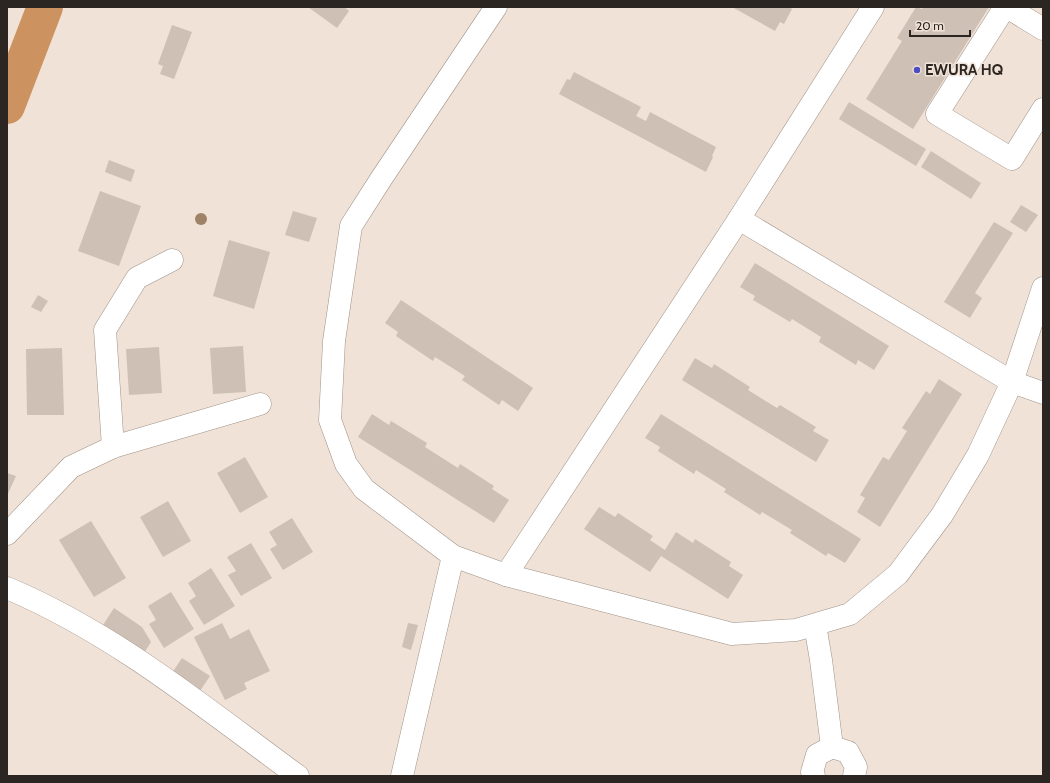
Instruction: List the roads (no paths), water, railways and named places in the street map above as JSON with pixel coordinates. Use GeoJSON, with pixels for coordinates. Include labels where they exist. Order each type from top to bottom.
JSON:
{"type":"FeatureCollection","features":[{"type":"Feature","properties":{"kind":"street"},"geometry":{"type":"LineString","coordinates":[[496,7],[351,226],[334,341],[330,420],[346,464],[364,489],[453,556],[506,575],[732,634],[796,630],[850,614],[898,574],[942,515],[978,455],[1012,382],[1043,288]]}},
{"type":"Feature","properties":{"kind":"street"},"geometry":{"type":"LineString","coordinates":[[506,575],[739,219],[873,7]]}},
{"type":"Feature","properties":{"kind":"street"},"geometry":{"type":"LineString","coordinates":[[1043,29],[1006,7],[937,114],[1012,158],[1043,109]]}},
{"type":"Feature","properties":{"kind":"street"},"geometry":{"type":"LineString","coordinates":[[739,219],[1012,382],[1043,393]]}},
{"type":"Feature","properties":{"kind":"street"},"geometry":{"type":"LineString","coordinates":[[113,447],[105,330],[137,278],[172,260]]}},
{"type":"Feature","properties":{"kind":"street"},"geometry":{"type":"LineString","coordinates":[[7,534],[71,467],[113,447],[260,404]]}},
{"type":"Feature","properties":{"kind":"street"},"geometry":{"type":"LineString","coordinates":[[402,776],[453,556]]}},
{"type":"Feature","properties":{"kind":"street"},"geometry":{"type":"LineString","coordinates":[[7,588],[66,615],[149,667],[298,776]]}},
{"type":"Feature","properties":{"kind":"street"},"geometry":{"type":"LineString","coordinates":[[815,625],[832,747]]}},
{"type":"Feature","properties":{"kind":"street"},"geometry":{"type":"LineString","coordinates":[[814,776],[812,772],[817,755],[832,747],[848,752],[856,767],[854,776]]}},
{"type":"Feature","properties":{"kind":"waterway"},"geometry":{"type":"LineString","coordinates":[[7,106],[45,7]]}},
{"type":"Feature","properties":{"kind":"place","name":"EWURA HQ"},"geometry":{"type":"Point","coordinates":[917,70]}}]}
